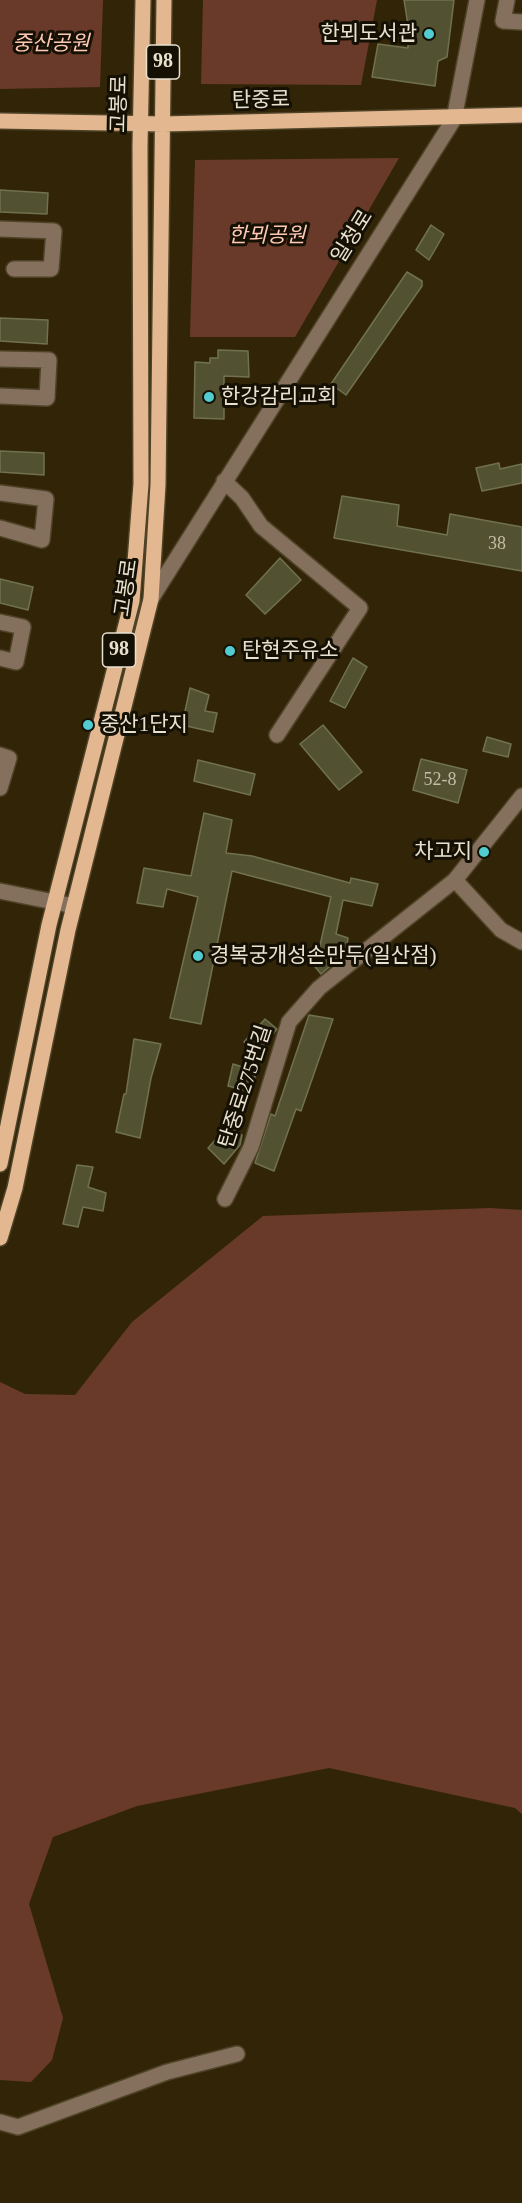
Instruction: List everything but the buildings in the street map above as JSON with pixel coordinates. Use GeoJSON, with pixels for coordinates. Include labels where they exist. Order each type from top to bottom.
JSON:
{"type":"FeatureCollection","features":[{"type":"Feature","properties":{"kind":"main road","name":"고봉로"},"geometry":{"type":"LineString","coordinates":[[0,1164],[55,901],[132,601],[141,484],[140,124],[143,0]]}},
{"type":"Feature","properties":{"kind":"main road","name":"고봉로"},"geometry":{"type":"LineString","coordinates":[[0,1238],[15,1188],[74,906],[151,599],[158,485],[164,0]]}},
{"type":"Feature","properties":{"kind":"main road","name":"탄중로"},"geometry":{"type":"LineString","coordinates":[[0,121],[163,124],[454,119],[522,115]]}},
{"type":"Feature","properties":{"kind":"street","name":"일청로"},"geometry":{"type":"LineString","coordinates":[[151,599],[454,119],[477,0]]}},
{"type":"Feature","properties":{"kind":"street"},"geometry":{"type":"LineString","coordinates":[[507,0],[503,21],[522,22]]}},
{"type":"Feature","properties":{"kind":"street"},"geometry":{"type":"LineString","coordinates":[[0,229],[54,231],[51,269],[14,269]]}},
{"type":"Feature","properties":{"kind":"street"},"geometry":{"type":"LineString","coordinates":[[0,359],[49,360],[47,398],[0,396]]}},
{"type":"Feature","properties":{"kind":"street"},"geometry":{"type":"LineString","coordinates":[[224,481],[242,498],[261,526],[360,608],[277,735]]}},
{"type":"Feature","properties":{"kind":"street"},"geometry":{"type":"LineString","coordinates":[[0,493],[46,499],[42,540],[0,528]]}},
{"type":"Feature","properties":{"kind":"street"},"geometry":{"type":"LineString","coordinates":[[0,622],[23,627],[16,662],[0,658]]}},
{"type":"Feature","properties":{"kind":"street"},"geometry":{"type":"LineString","coordinates":[[0,755],[9,758],[0,788]]}},
{"type":"Feature","properties":{"kind":"street","name":"탄중로275번길"},"geometry":{"type":"LineString","coordinates":[[225,1199],[251,1148],[289,1022],[319,988],[455,880],[522,796]]}},
{"type":"Feature","properties":{"kind":"street"},"geometry":{"type":"LineString","coordinates":[[455,880],[501,930],[522,942]]}},
{"type":"Feature","properties":{"kind":"street"},"geometry":{"type":"LineString","coordinates":[[0,891],[74,906]]}},
{"type":"Feature","properties":{"kind":"street"},"geometry":{"type":"LineString","coordinates":[[0,2122],[18,2127],[167,2072],[237,2054]]}},
{"type":"Feature","properties":{"kind":"green space","name":"중산공원"},"geometry":{"type":"Polygon","coordinates":[[[0,0],[103,0],[100,87],[0,89],[0,0]]]}},
{"type":"Feature","properties":{"kind":"green space"},"geometry":{"type":"Polygon","coordinates":[[[203,0],[377,0],[361,85],[201,84],[203,0]]]}},
{"type":"Feature","properties":{"kind":"green space","name":"한뫼공원"},"geometry":{"type":"Polygon","coordinates":[[[399,158],[295,337],[190,337],[195,160],[399,158]]]}},
{"type":"Feature","properties":{"kind":"green space"},"geometry":{"type":"Polygon","coordinates":[[[490,1208],[522,1210],[522,1814],[515,1808],[329,1768],[137,1806],[53,1837],[29,1904],[63,2018],[52,2060],[31,2082],[0,2080],[0,1382],[25,1394],[75,1395],[132,1322],[263,1216],[490,1208]]]}},
{"type":"Feature","properties":{"kind":"place","name":"한뫼도서관"},"geometry":{"type":"Point","coordinates":[429,34]}},
{"type":"Feature","properties":{"kind":"place","name":"한강감리교회"},"geometry":{"type":"Point","coordinates":[209,397]}},
{"type":"Feature","properties":{"kind":"place","name":"탄현주유소"},"geometry":{"type":"Point","coordinates":[230,651]}},
{"type":"Feature","properties":{"kind":"place","name":"중산1단지"},"geometry":{"type":"Point","coordinates":[88,725]}},
{"type":"Feature","properties":{"kind":"place","name":"차고지"},"geometry":{"type":"Point","coordinates":[484,852]}},
{"type":"Feature","properties":{"kind":"place","name":"경복궁개성손만두(일산점)"},"geometry":{"type":"Point","coordinates":[198,956]}}]}
